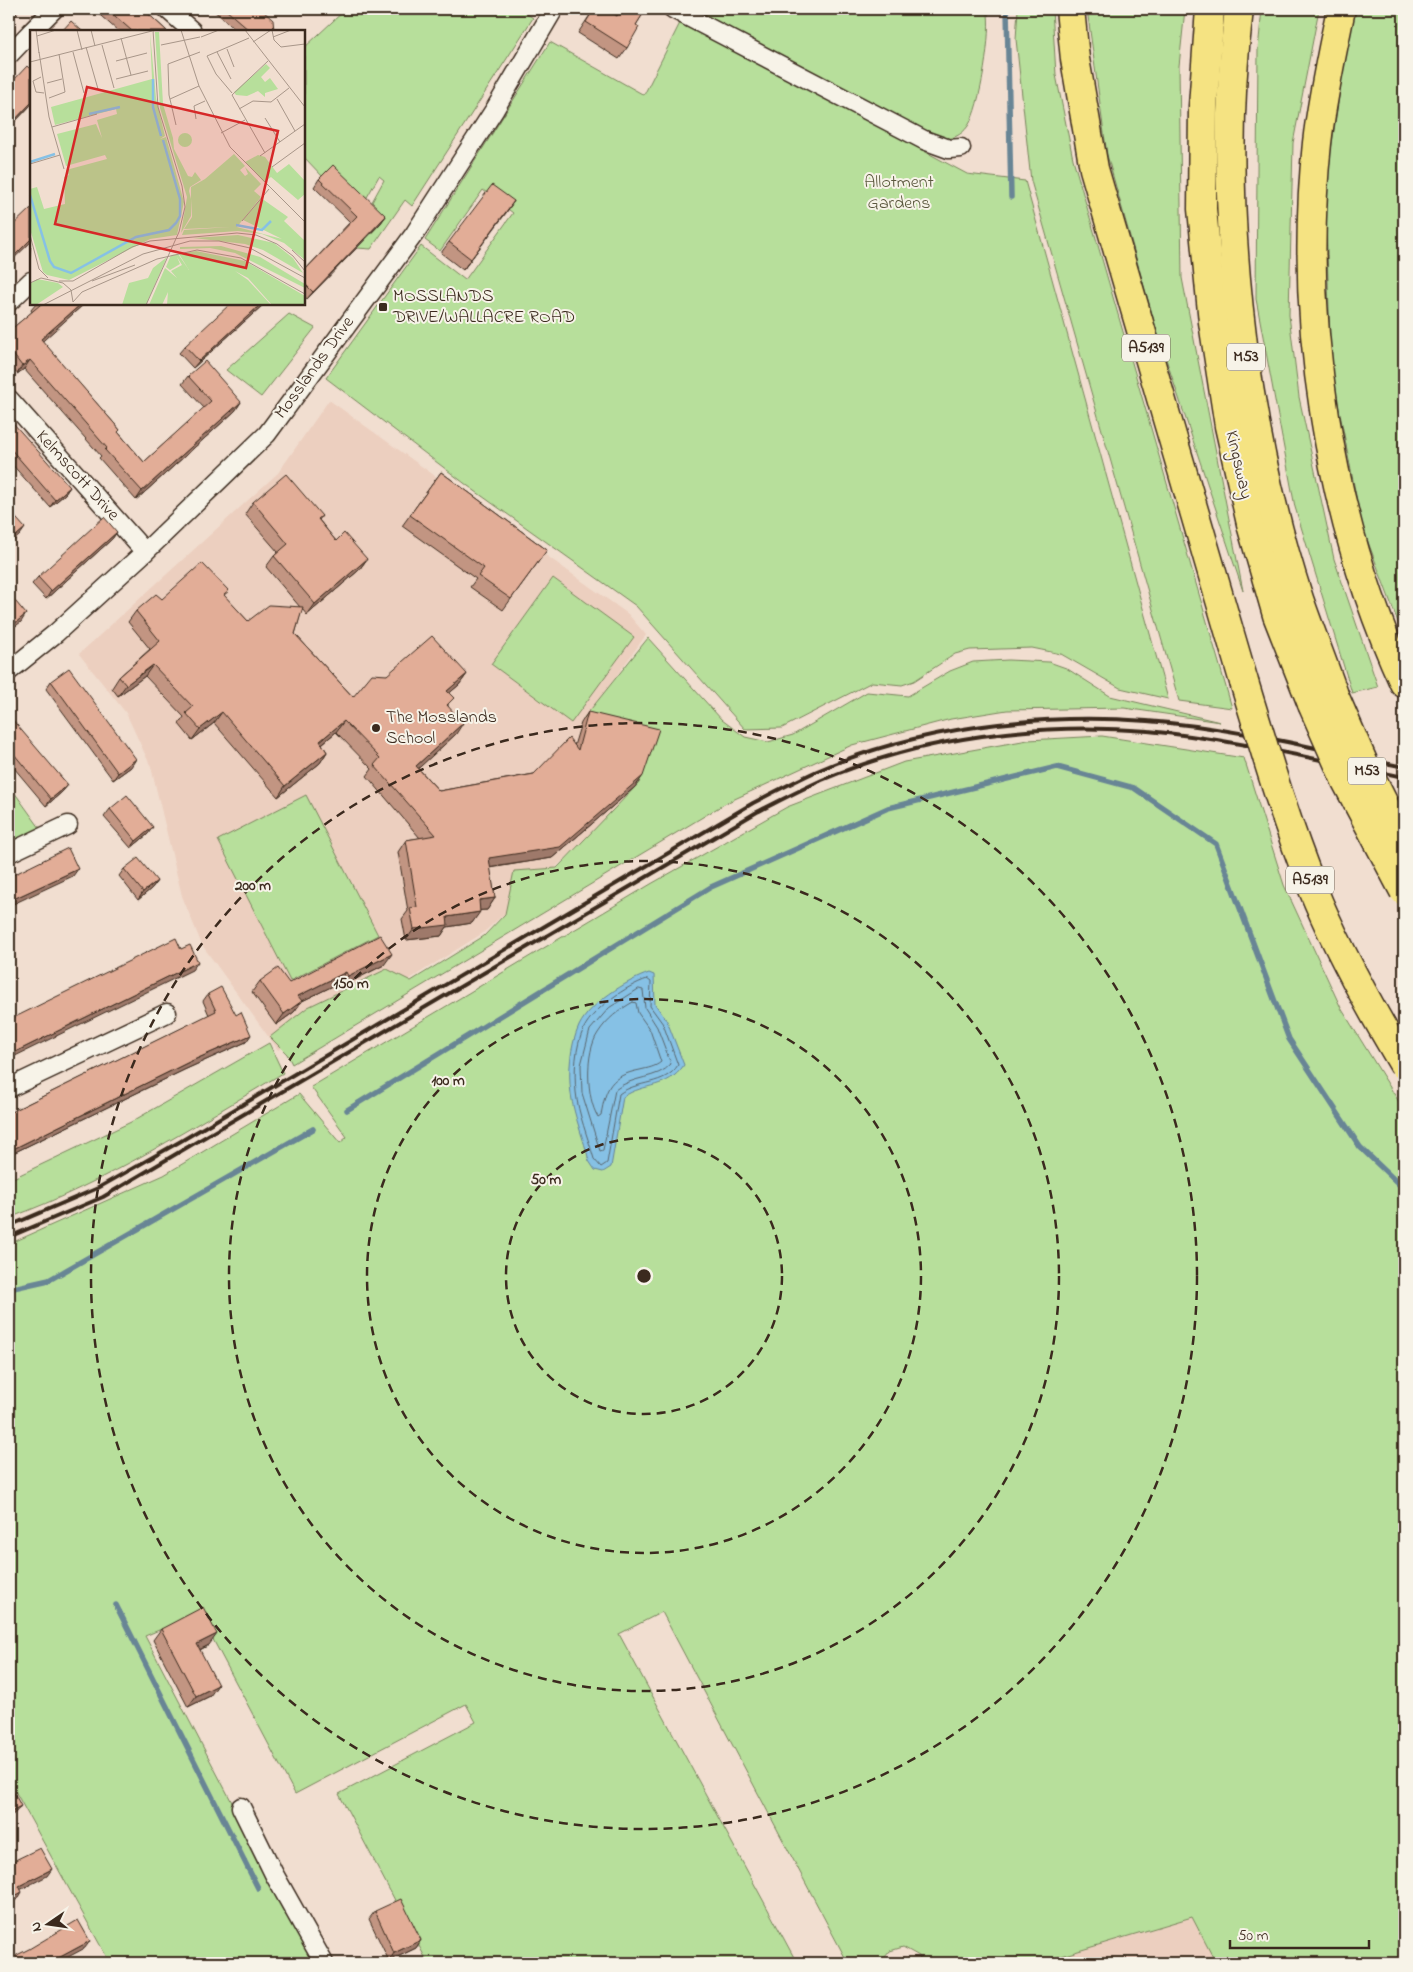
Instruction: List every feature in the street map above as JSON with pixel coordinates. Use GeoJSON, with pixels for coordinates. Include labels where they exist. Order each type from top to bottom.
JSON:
{"type":"FeatureCollection","features":[{"type":"Feature","properties":{"kind":"highway","name":"A5139"},"geometry":{"type":"LineString","coordinates":[[1070,9],[1074,59],[1094,169],[1276,788],[1312,888],[1366,1003],[1404,1065]]}},
{"type":"Feature","properties":{"kind":"highway","name":"Kingsway"},"geometry":{"type":"LineString","coordinates":[[1210,9],[1203,106],[1202,209],[1213,322],[1229,426],[1252,528],[1277,616],[1323,699],[1346,781],[1404,891]]}},
{"type":"Feature","properties":{"kind":"highway","name":"M53"},"geometry":{"type":"LineString","coordinates":[[1239,9],[1232,118],[1233,221],[1240,311],[1254,415],[1276,518],[1299,598],[1323,699],[1364,764],[1404,844]]}},
{"type":"Feature","properties":{"kind":"highway"},"geometry":{"type":"LineString","coordinates":[[1341,9],[1328,71],[1317,143],[1312,215],[1313,301],[1330,445],[1343,504],[1373,608],[1401,676]]}},
{"type":"Feature","properties":{"kind":"highway"},"geometry":{"type":"LineString","coordinates":[[1366,1003],[1404,1050]]}},
{"type":"Feature","properties":{"kind":"street"},"geometry":{"type":"LineString","coordinates":[[34,30],[54,9]]}},
{"type":"Feature","properties":{"kind":"street"},"geometry":{"type":"LineString","coordinates":[[167,9],[191,30]]}},
{"type":"Feature","properties":{"kind":"street","name":"Mosslands Drive"},"geometry":{"type":"LineString","coordinates":[[9,671],[56,633],[145,552],[267,434],[415,233],[495,109],[554,9]]}},
{"type":"Feature","properties":{"kind":"street"},"geometry":{"type":"LineString","coordinates":[[673,9],[924,140],[949,149],[961,148]]}},
{"type":"Feature","properties":{"kind":"street"},"geometry":{"type":"LineString","coordinates":[[9,55],[30,34]]}},
{"type":"Feature","properties":{"kind":"street"},"geometry":{"type":"LineString","coordinates":[[9,302],[30,282]]}},
{"type":"Feature","properties":{"kind":"street","name":"Kelmscott Drive"},"geometry":{"type":"LineString","coordinates":[[9,399],[145,552]]}},
{"type":"Feature","properties":{"kind":"street"},"geometry":{"type":"LineString","coordinates":[[9,853],[68,825]]}},
{"type":"Feature","properties":{"kind":"street"},"geometry":{"type":"LineString","coordinates":[[9,1088],[167,1013]]}},
{"type":"Feature","properties":{"kind":"street"},"geometry":{"type":"LineString","coordinates":[[241,1807],[274,1874],[324,1963]]}},
{"type":"Feature","properties":{"kind":"shaded area","name":"The Mosslands School"},"geometry":{"type":"Polygon","coordinates":[[[329,400],[628,614],[646,635],[586,718],[652,737],[636,794],[483,933],[402,984],[397,979],[278,1050],[202,945],[182,896],[151,767],[126,713],[79,654],[278,473],[329,400]]]}},
{"type":"Feature","properties":{"kind":"shaded area"},"geometry":{"type":"Polygon","coordinates":[[[1193,1917],[1216,1963],[1038,1963],[1193,1917]]]}},
{"type":"Feature","properties":{"kind":"green space"},"geometry":{"type":"Polygon","coordinates":[[[346,9],[520,9],[533,18],[412,206],[405,200],[371,249],[357,248],[367,211],[384,180],[379,176],[362,206],[323,177],[305,158],[305,47],[346,9]]]}},
{"type":"Feature","properties":{"kind":"green space","name":"Allotment Gardens"},"geometry":{"type":"Polygon","coordinates":[[[693,9],[987,9],[987,50],[981,87],[973,117],[968,126],[959,135],[941,140],[692,11],[693,9]]]}},
{"type":"Feature","properties":{"kind":"green space"},"geometry":{"type":"Polygon","coordinates":[[[1018,9],[1052,9],[1056,75],[1073,159],[1232,708],[1179,701],[1031,181],[1016,39],[1018,9]]]}},
{"type":"Feature","properties":{"kind":"green space"},"geometry":{"type":"Polygon","coordinates":[[[1087,9],[1185,9],[1179,66],[1182,278],[1243,591],[1157,332],[1107,155],[1087,9]]]}},
{"type":"Feature","properties":{"kind":"green space"},"geometry":{"type":"Polygon","coordinates":[[[1262,9],[1319,9],[1293,143],[1289,315],[1299,397],[1334,559],[1378,687],[1352,693],[1295,507],[1256,299],[1258,50],[1262,9]]]}},
{"type":"Feature","properties":{"kind":"green space"},"geometry":{"type":"Polygon","coordinates":[[[1355,9],[1404,9],[1404,638],[1362,526],[1331,368],[1325,191],[1349,29],[1355,9]]]}},
{"type":"Feature","properties":{"kind":"green space"},"geometry":{"type":"Polygon","coordinates":[[[681,21],[967,174],[1025,181],[1168,699],[1120,688],[1061,654],[1032,648],[970,650],[955,654],[914,681],[902,685],[872,682],[782,728],[745,729],[636,606],[468,486],[326,378],[421,246],[465,280],[513,213],[483,190],[440,251],[425,240],[550,42],[644,95],[681,21]]]}},
{"type":"Feature","properties":{"kind":"green space"},"geometry":{"type":"Polygon","coordinates":[[[289,314],[315,328],[261,397],[226,370],[289,314]]]}},
{"type":"Feature","properties":{"kind":"green space"},"geometry":{"type":"Polygon","coordinates":[[[553,578],[634,637],[571,723],[491,664],[553,578]]]}},
{"type":"Feature","properties":{"kind":"green space"},"geometry":{"type":"Polygon","coordinates":[[[648,638],[722,720],[745,737],[768,742],[793,735],[867,692],[908,696],[950,671],[973,662],[1008,660],[1049,662],[1066,668],[1110,696],[1220,722],[1124,708],[1007,710],[951,719],[852,745],[726,803],[292,1064],[287,1054],[270,1037],[308,1007],[387,969],[411,981],[484,936],[505,914],[514,871],[557,868],[639,783],[651,740],[583,719],[648,638]]]}},
{"type":"Feature","properties":{"kind":"green space"},"geometry":{"type":"Polygon","coordinates":[[[1102,736],[1244,758],[1284,885],[1341,1008],[1404,1110],[1404,1963],[1216,1963],[1192,1917],[1038,1963],[922,1963],[919,1956],[903,1947],[890,1951],[880,1963],[848,1963],[662,1612],[619,1634],[797,1963],[428,1963],[339,1794],[476,1722],[466,1704],[295,1794],[199,1613],[145,1636],[316,1963],[110,1963],[9,1780],[9,1244],[164,1175],[299,1094],[340,1143],[347,1137],[311,1087],[651,884],[787,807],[904,762],[1028,740],[1102,736]]]}},
{"type":"Feature","properties":{"kind":"green space"},"geometry":{"type":"Polygon","coordinates":[[[9,785],[40,828],[9,845],[9,785]]]}},
{"type":"Feature","properties":{"kind":"green space"},"geometry":{"type":"Polygon","coordinates":[[[306,795],[378,935],[290,981],[218,840],[306,795]]]}},
{"type":"Feature","properties":{"kind":"green space"},"geometry":{"type":"Polygon","coordinates":[[[269,1043],[283,1073],[183,1133],[81,1188],[9,1218],[9,1180],[131,1122],[269,1043]]]}},
{"type":"Feature","properties":{"kind":"water"},"geometry":{"type":"Polygon","coordinates":[[[649,973],[654,975],[655,1004],[667,1021],[684,1065],[677,1073],[663,1082],[631,1092],[623,1097],[611,1167],[603,1172],[595,1170],[589,1161],[572,1103],[570,1068],[574,1042],[579,1026],[591,1009],[620,987],[649,973]]]}},
{"type":"Feature","properties":{"kind":"building"},"geometry":{"type":"Polygon","coordinates":[[[9,9],[19,9],[9,20],[9,9]]]}},
{"type":"Feature","properties":{"kind":"building"},"geometry":{"type":"Polygon","coordinates":[[[107,9],[143,9],[166,30],[131,30],[107,9]]]}},
{"type":"Feature","properties":{"kind":"building"},"geometry":{"type":"Polygon","coordinates":[[[225,9],[261,9],[273,20],[274,30],[249,30],[225,9]]]}},
{"type":"Feature","properties":{"kind":"building"},"geometry":{"type":"Polygon","coordinates":[[[594,9],[606,9],[617,16],[621,9],[646,9],[636,25],[639,27],[627,48],[586,22],[594,9]]]}},
{"type":"Feature","properties":{"kind":"building"},"geometry":{"type":"Polygon","coordinates":[[[71,21],[81,30],[63,30],[71,21]]]}},
{"type":"Feature","properties":{"kind":"building"},"geometry":{"type":"Polygon","coordinates":[[[27,66],[30,67],[30,104],[9,126],[9,92],[16,83],[13,81],[27,66]]]}},
{"type":"Feature","properties":{"kind":"building"},"geometry":{"type":"Polygon","coordinates":[[[333,165],[386,216],[313,292],[305,284],[305,270],[357,216],[319,179],[333,165]]]}},
{"type":"Feature","properties":{"kind":"building"},"geometry":{"type":"Polygon","coordinates":[[[492,185],[514,201],[471,259],[449,242],[492,185]]]}},
{"type":"Feature","properties":{"kind":"building"},"geometry":{"type":"Polygon","coordinates":[[[30,209],[30,240],[9,261],[9,229],[30,209]]]}},
{"type":"Feature","properties":{"kind":"building"},"geometry":{"type":"Polygon","coordinates":[[[40,305],[80,305],[41,339],[120,430],[118,432],[144,462],[211,401],[188,376],[205,361],[241,402],[142,491],[30,360],[22,366],[9,349],[9,331],[40,305]]]}},
{"type":"Feature","properties":{"kind":"building"},"geometry":{"type":"Polygon","coordinates":[[[229,305],[260,305],[199,361],[185,346],[229,305]]]}},
{"type":"Feature","properties":{"kind":"building"},"geometry":{"type":"Polygon","coordinates":[[[13,423],[70,487],[55,500],[9,447],[9,427],[13,423]]]}},
{"type":"Feature","properties":{"kind":"building"},"geometry":{"type":"Polygon","coordinates":[[[441,472],[547,550],[511,599],[478,576],[484,568],[410,515],[441,472]]]}},
{"type":"Feature","properties":{"kind":"building"},"geometry":{"type":"Polygon","coordinates":[[[286,474],[322,516],[318,519],[336,541],[344,533],[367,559],[315,604],[274,556],[288,544],[253,502],[286,474]]]}},
{"type":"Feature","properties":{"kind":"building"},"geometry":{"type":"Polygon","coordinates":[[[9,510],[25,528],[9,542],[9,510]]]}},
{"type":"Feature","properties":{"kind":"building"},"geometry":{"type":"Polygon","coordinates":[[[104,517],[117,532],[51,591],[38,577],[104,517]]]}},
{"type":"Feature","properties":{"kind":"building"},"geometry":{"type":"Polygon","coordinates":[[[202,563],[229,591],[224,595],[248,621],[269,605],[303,607],[295,634],[353,697],[372,674],[387,675],[432,636],[467,674],[447,691],[454,698],[447,705],[463,723],[416,766],[439,791],[534,774],[569,738],[578,750],[588,712],[659,729],[643,776],[560,847],[489,858],[495,898],[479,900],[480,912],[447,917],[448,925],[414,929],[410,908],[417,907],[406,840],[436,835],[374,765],[380,758],[344,721],[320,741],[327,752],[285,786],[222,712],[200,729],[186,713],[193,707],[153,665],[126,685],[119,677],[160,641],[136,611],[156,594],[162,599],[202,563]]]}},
{"type":"Feature","properties":{"kind":"building"},"geometry":{"type":"Polygon","coordinates":[[[11,596],[26,614],[9,628],[9,598],[11,596]]]}},
{"type":"Feature","properties":{"kind":"building"},"geometry":{"type":"Polygon","coordinates":[[[69,668],[136,759],[118,773],[51,681],[69,668]]]}},
{"type":"Feature","properties":{"kind":"building"},"geometry":{"type":"Polygon","coordinates":[[[11,718],[68,785],[51,799],[9,748],[9,720],[11,718]]]}},
{"type":"Feature","properties":{"kind":"building"},"geometry":{"type":"Polygon","coordinates":[[[127,795],[153,827],[136,841],[110,809],[127,795]]]}},
{"type":"Feature","properties":{"kind":"building"},"geometry":{"type":"Polygon","coordinates":[[[68,848],[78,869],[9,901],[9,877],[68,848]]]}},
{"type":"Feature","properties":{"kind":"building"},"geometry":{"type":"Polygon","coordinates":[[[138,858],[157,881],[143,892],[124,869],[138,858]]]}},
{"type":"Feature","properties":{"kind":"building"},"geometry":{"type":"Polygon","coordinates":[[[380,935],[392,954],[348,976],[346,972],[298,996],[302,1001],[284,1014],[260,981],[278,968],[289,983],[380,935]]]}},
{"type":"Feature","properties":{"kind":"building"},"geometry":{"type":"Polygon","coordinates":[[[176,938],[181,949],[190,945],[198,962],[9,1055],[9,1020],[176,938]]]}},
{"type":"Feature","properties":{"kind":"building"},"geometry":{"type":"Polygon","coordinates":[[[221,987],[236,1015],[241,1012],[251,1035],[189,1062],[9,1151],[9,1113],[216,1011],[208,994],[221,987]]]}},
{"type":"Feature","properties":{"kind":"building"},"geometry":{"type":"Polygon","coordinates":[[[203,1607],[217,1634],[197,1644],[218,1685],[196,1696],[161,1629],[203,1607]]]}},
{"type":"Feature","properties":{"kind":"building"},"geometry":{"type":"Polygon","coordinates":[[[13,1791],[21,1806],[9,1812],[9,1793],[13,1791]]]}},
{"type":"Feature","properties":{"kind":"building"},"geometry":{"type":"Polygon","coordinates":[[[40,1848],[52,1869],[19,1886],[22,1892],[9,1899],[9,1863],[40,1848]]]}},
{"type":"Feature","properties":{"kind":"building"},"geometry":{"type":"Polygon","coordinates":[[[401,1899],[421,1940],[394,1953],[375,1911],[401,1899]]]}},
{"type":"Feature","properties":{"kind":"building"},"geometry":{"type":"Polygon","coordinates":[[[78,1920],[90,1941],[49,1963],[9,1963],[9,1959],[78,1920]]]}},
{"type":"Feature","properties":{"kind":"waterway"},"geometry":{"type":"LineString","coordinates":[[1007,9],[1011,197]]}},
{"type":"Feature","properties":{"kind":"waterway"},"geometry":{"type":"LineString","coordinates":[[347,1110],[711,887],[888,808],[1057,767],[1134,788],[1216,844],[1289,1039],[1360,1147],[1404,1189]]}},
{"type":"Feature","properties":{"kind":"waterway"},"geometry":{"type":"LineString","coordinates":[[9,1289],[49,1280],[313,1129]]}},
{"type":"Feature","properties":{"kind":"waterway"},"geometry":{"type":"LineString","coordinates":[[116,1605],[258,1888]]}},
{"type":"Feature","properties":{"kind":"railway"},"geometry":{"type":"LineString","coordinates":[[9,1226],[98,1188],[181,1141],[753,803],[817,771],[856,756],[896,744],[979,726],[1063,719],[1105,719],[1147,721],[1212,728],[1404,767]]}},
{"type":"Feature","properties":{"kind":"railway"},"geometry":{"type":"LineString","coordinates":[[9,1237],[103,1197],[757,812],[822,780],[861,765],[941,743],[982,736],[1024,731],[1107,729],[1148,731],[1212,739],[1404,777]]}},
{"type":"Feature","properties":{"kind":"place","name":"MOSSLANDS DRIVE/WALLACRE ROAD"},"geometry":{"type":"Point","coordinates":[383,307]}},
{"type":"Feature","properties":{"kind":"place","name":"The Mosslands School"},"geometry":{"type":"Point","coordinates":[376,728]}}]}
